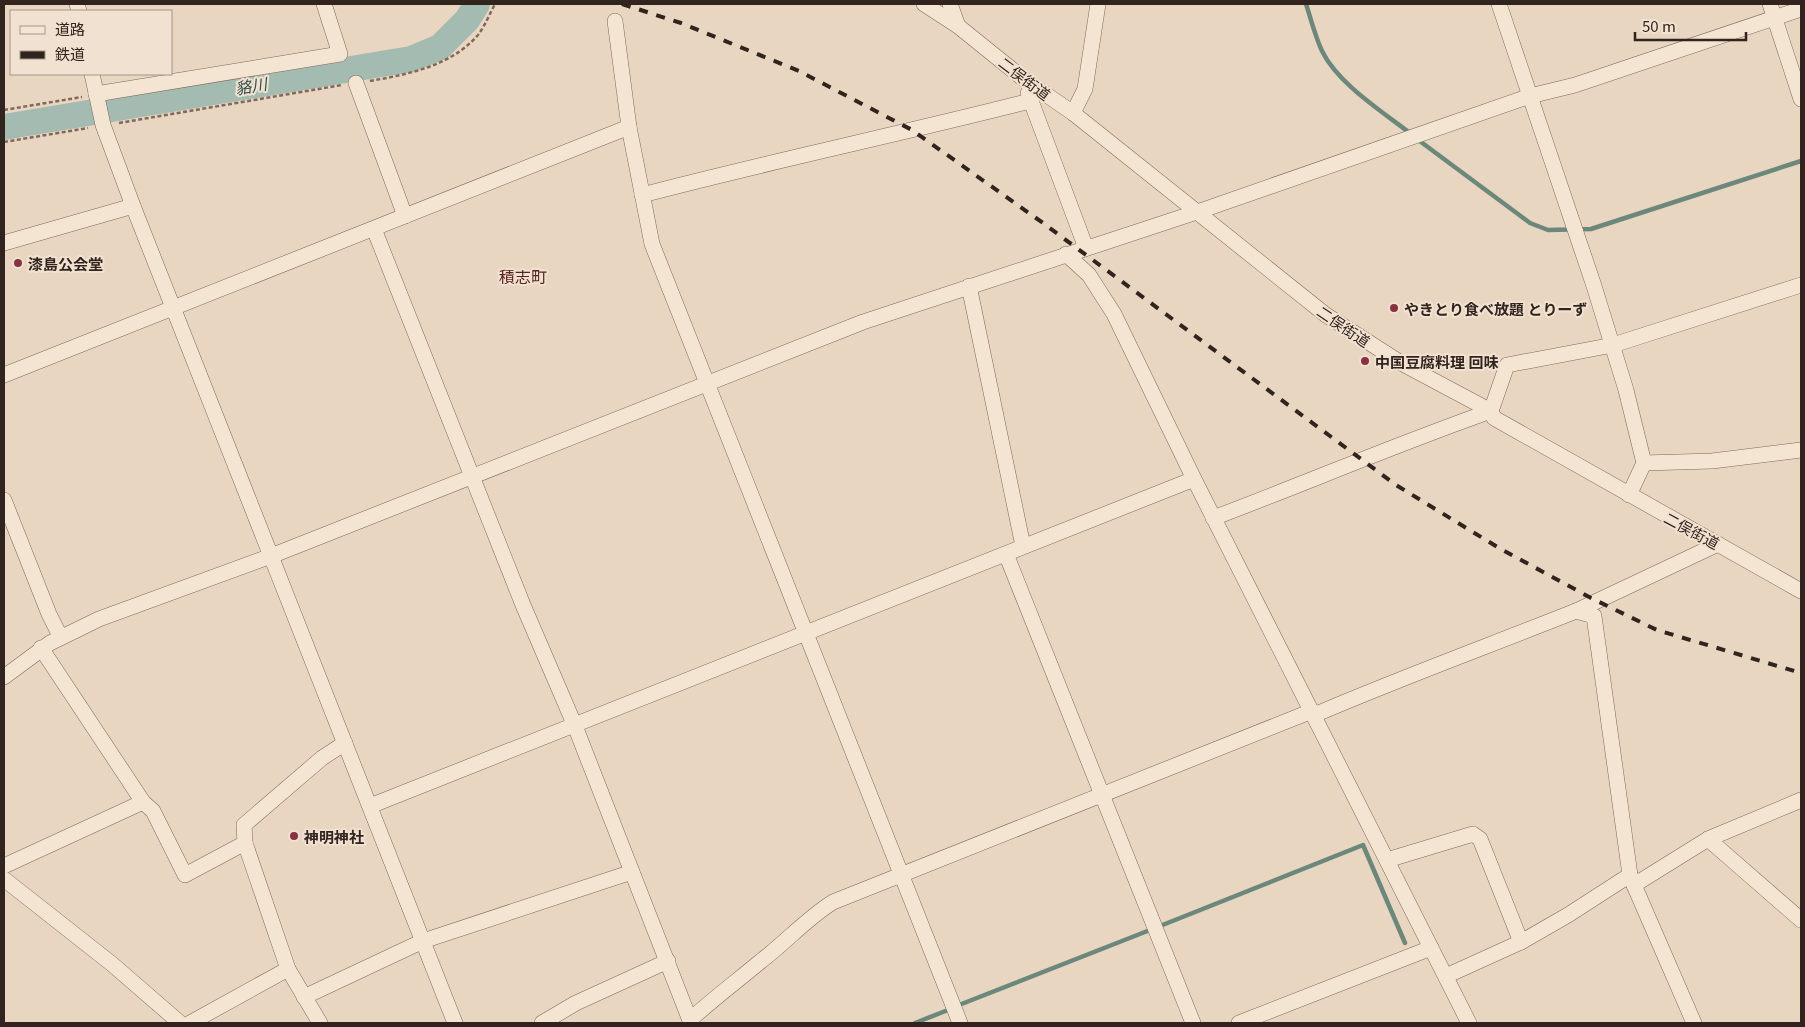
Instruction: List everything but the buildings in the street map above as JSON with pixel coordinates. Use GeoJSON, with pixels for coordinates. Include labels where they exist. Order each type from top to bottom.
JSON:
{"type":"FeatureCollection","features":[{"type":"Feature","properties":{"kind":"street"},"geometry":{"type":"LineString","coordinates":[[96,94],[340,54],[324,4]]}},
{"type":"Feature","properties":{"kind":"street","name":"二俣街道"},"geometry":{"type":"LineString","coordinates":[[924,4],[958,26],[1025,80],[1073,114],[1326,315],[1401,364],[1491,411],[1494,418],[1801,591]]}},
{"type":"Feature","properties":{"kind":"street"},"geometry":{"type":"LineString","coordinates":[[950,4],[958,26]]}},
{"type":"Feature","properties":{"kind":"street"},"geometry":{"type":"LineString","coordinates":[[1073,114],[1085,89],[1098,4]]}},
{"type":"Feature","properties":{"kind":"street"},"geometry":{"type":"LineString","coordinates":[[1499,4],[1613,345],[1644,463],[1629,495]]}},
{"type":"Feature","properties":{"kind":"street"},"geometry":{"type":"LineString","coordinates":[[4,677],[41,648],[60,636],[99,619],[271,556],[863,322],[1197,212],[1426,134],[1530,96],[1575,85],[1772,11],[1801,9]]}},
{"type":"Feature","properties":{"kind":"street"},"geometry":{"type":"LineString","coordinates":[[1772,11],[1801,99]]}},
{"type":"Feature","properties":{"kind":"street"},"geometry":{"type":"LineString","coordinates":[[615,22],[629,127],[652,244],[960,1023]]}},
{"type":"Feature","properties":{"kind":"street"},"geometry":{"type":"LineString","coordinates":[[92,75],[102,125],[133,206],[456,1023]]}},
{"type":"Feature","properties":{"kind":"street"},"geometry":{"type":"LineString","coordinates":[[1025,80],[1030,101],[1086,248]]}},
{"type":"Feature","properties":{"kind":"street"},"geometry":{"type":"LineString","coordinates":[[356,83],[405,216]]}},
{"type":"Feature","properties":{"kind":"street"},"geometry":{"type":"LineString","coordinates":[[642,195],[747,167],[1030,101]]}},
{"type":"Feature","properties":{"kind":"street"},"geometry":{"type":"LineString","coordinates":[[4,375],[174,310],[629,127]]}},
{"type":"Feature","properties":{"kind":"street"},"geometry":{"type":"LineString","coordinates":[[4,243],[133,206]]}},
{"type":"Feature","properties":{"kind":"street"},"geometry":{"type":"LineString","coordinates":[[374,229],[523,605],[575,726],[691,1022],[721,991],[762,961],[817,912],[833,902],[1398,678],[1448,662],[1576,611],[1718,544]]}},
{"type":"Feature","properties":{"kind":"street"},"geometry":{"type":"LineString","coordinates":[[1066,254],[1089,275],[1114,314],[1194,479],[1469,1023]]}},
{"type":"Feature","properties":{"kind":"street"},"geometry":{"type":"LineString","coordinates":[[1214,518],[1330,475],[1409,440],[1491,411],[1508,364],[1613,345],[1801,285]]}},
{"type":"Feature","properties":{"kind":"street"},"geometry":{"type":"LineString","coordinates":[[969,286],[1023,546]]}},
{"type":"Feature","properties":{"kind":"street"},"geometry":{"type":"LineString","coordinates":[[1644,463],[1712,462],[1801,450]]}},
{"type":"Feature","properties":{"kind":"street"},"geometry":{"type":"LineString","coordinates":[[370,806],[1194,479]]}},
{"type":"Feature","properties":{"kind":"street"},"geometry":{"type":"LineString","coordinates":[[4,500],[49,614],[60,636]]}},
{"type":"Feature","properties":{"kind":"street"},"geometry":{"type":"LineString","coordinates":[[1006,554],[1193,1023]]}},
{"type":"Feature","properties":{"kind":"street"},"geometry":{"type":"LineString","coordinates":[[1576,611],[1594,616],[1632,880],[1694,1023]]}},
{"type":"Feature","properties":{"kind":"street"},"geometry":{"type":"LineString","coordinates":[[41,648],[143,802],[153,811],[185,876],[245,843]]}},
{"type":"Feature","properties":{"kind":"street"},"geometry":{"type":"LineString","coordinates":[[320,1023],[288,969],[245,843],[244,825],[322,758],[345,743]]}},
{"type":"Feature","properties":{"kind":"street"},"geometry":{"type":"LineString","coordinates":[[1446,976],[1521,942],[1708,839],[1801,800]]}},
{"type":"Feature","properties":{"kind":"street"},"geometry":{"type":"LineString","coordinates":[[4,866],[143,802]]}},
{"type":"Feature","properties":{"kind":"street"},"geometry":{"type":"LineString","coordinates":[[1387,860],[1473,834],[1480,839],[1521,942]]}},
{"type":"Feature","properties":{"kind":"street"},"geometry":{"type":"LineString","coordinates":[[1708,839],[1801,920]]}},
{"type":"Feature","properties":{"kind":"street"},"geometry":{"type":"LineString","coordinates":[[304,997],[423,941],[632,872]]}},
{"type":"Feature","properties":{"kind":"street"},"geometry":{"type":"LineString","coordinates":[[4,879],[112,964],[180,1023]]}},
{"type":"Feature","properties":{"kind":"street"},"geometry":{"type":"LineString","coordinates":[[1239,1023],[1431,948]]}},
{"type":"Feature","properties":{"kind":"street"},"geometry":{"type":"LineString","coordinates":[[542,1023],[576,1003],[668,961]]}},
{"type":"Feature","properties":{"kind":"street"},"geometry":{"type":"LineString","coordinates":[[190,1023],[288,969]]}},
{"type":"Feature","properties":{"kind":"path"},"geometry":{"type":"LineString","coordinates":[[4,142],[399,76],[424,69],[453,57],[479,34],[495,4]]}},
{"type":"Feature","properties":{"kind":"path"},"geometry":{"type":"LineString","coordinates":[[4,110],[96,94]]}},
{"type":"Feature","properties":{"kind":"waterway","name":"貉川"},"geometry":{"type":"LineString","coordinates":[[4,127],[411,59],[440,47],[467,20],[477,4]]}},
{"type":"Feature","properties":{"kind":"waterway"},"geometry":{"type":"LineString","coordinates":[[1306,4],[1322,51],[1329,63],[1362,97],[1411,134]]}},
{"type":"Feature","properties":{"kind":"waterway"},"geometry":{"type":"LineString","coordinates":[[1417,139],[1530,223],[1548,230],[1591,229],[1801,161]]}},
{"type":"Feature","properties":{"kind":"waterway"},"geometry":{"type":"LineString","coordinates":[[1160,926],[1363,845],[1405,943]]}},
{"type":"Feature","properties":{"kind":"waterway"},"geometry":{"type":"LineString","coordinates":[[959,1005],[1150,930]]}},
{"type":"Feature","properties":{"kind":"waterway"},"geometry":{"type":"LineString","coordinates":[[915,1023],[948,1010]]}},
{"type":"Feature","properties":{"kind":"railway"},"geometry":{"type":"LineString","coordinates":[[622,4],[681,23],[799,71],[912,130],[1043,223],[1396,485],[1499,548],[1591,598],[1657,630],[1801,673]]}},
{"type":"Feature","properties":{"kind":"place","name":"漆島公会堂"},"geometry":{"type":"Point","coordinates":[18,263]}},
{"type":"Feature","properties":{"kind":"place","name":"やきとり食べ放題 とりーず"},"geometry":{"type":"Point","coordinates":[1394,308]}},
{"type":"Feature","properties":{"kind":"place","name":"中国豆腐料理 回味"},"geometry":{"type":"Point","coordinates":[1365,361]}},
{"type":"Feature","properties":{"kind":"place","name":"神明神社"},"geometry":{"type":"Point","coordinates":[294,836]}},
{"type":"Feature","properties":{"kind":"district","name":"積志町"},"geometry":{"type":"Point","coordinates":[523,276]}}]}
